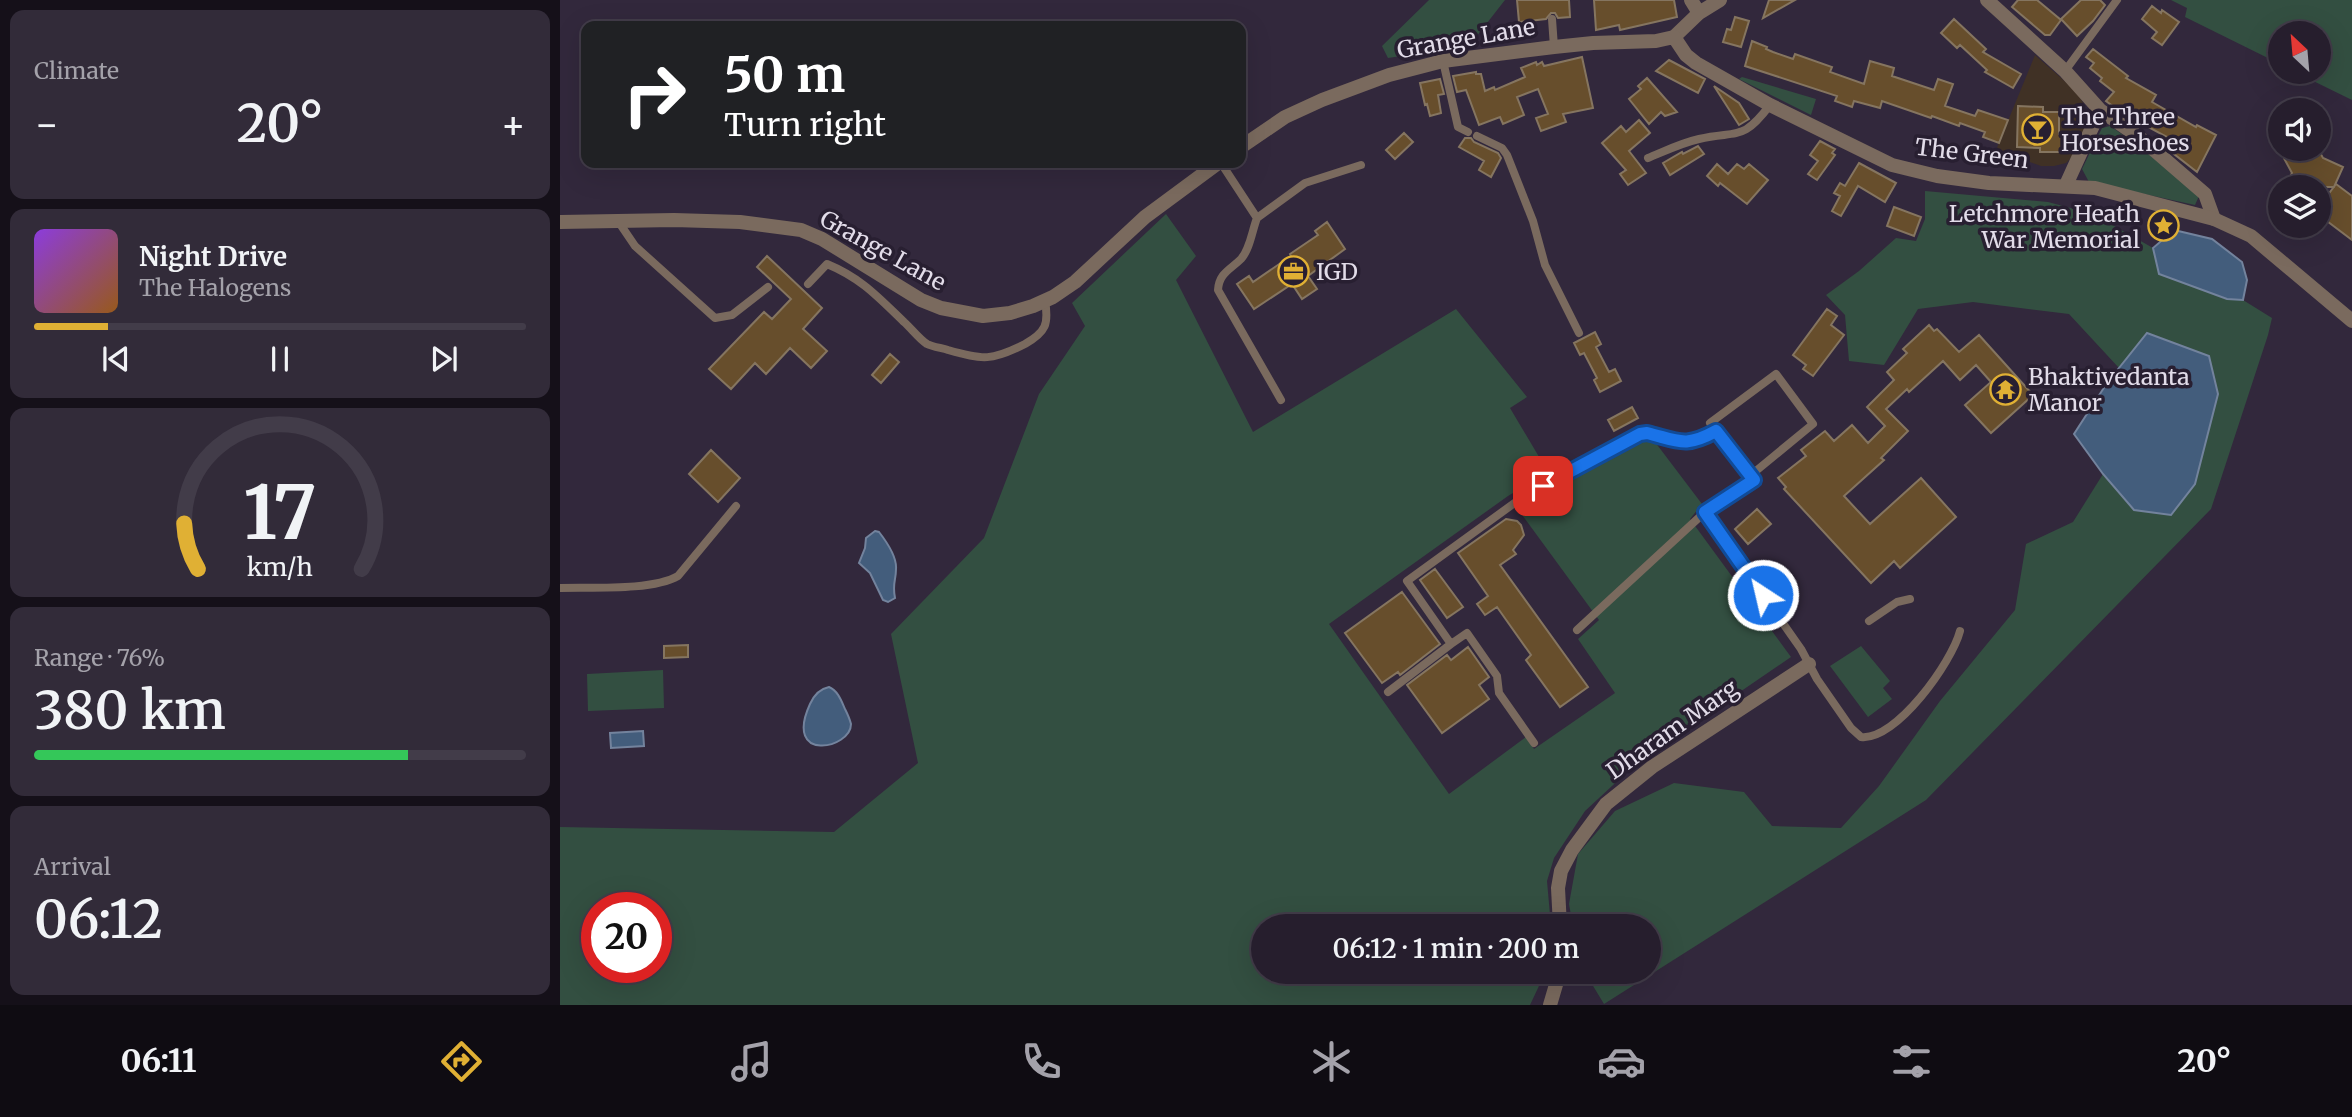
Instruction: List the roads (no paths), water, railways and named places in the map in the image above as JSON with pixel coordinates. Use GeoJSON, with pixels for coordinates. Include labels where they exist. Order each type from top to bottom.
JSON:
{"type":"FeatureCollection","features":[{"type":"Feature","properties":{"kind":"street"},"geometry":{"type":"LineString","coordinates":[[1674,37],[1695,6],[1720,0]]}},
{"type":"Feature","properties":{"kind":"street"},"geometry":{"type":"LineString","coordinates":[[1987,0],[2065,71],[2100,110],[2138,137],[2204,194],[2214,219]]}},
{"type":"Feature","properties":{"kind":"street","name":"Grange Lane"},"geometry":{"type":"LineString","coordinates":[[1246,144],[1285,117],[1322,100],[1389,75],[1443,61],[1554,47],[1656,41],[1674,37]]}},
{"type":"Feature","properties":{"kind":"street","name":"The Green"},"geometry":{"type":"LineString","coordinates":[[1674,37],[1686,55],[1696,63],[1770,105],[1892,165],[1937,176],[1989,183],[2095,188],[2214,219],[2250,236],[2352,321]]}},
{"type":"Feature","properties":{"kind":"street"},"geometry":{"type":"LineString","coordinates":[[2066,185],[2100,110]]}},
{"type":"Feature","properties":{"kind":"street","name":"Grange Lane"},"geometry":{"type":"LineString","coordinates":[[560,222],[740,222],[801,230],[822,239],[921,300],[941,308],[983,316],[1010,313],[1045,301],[1075,282],[1145,217],[1212,168]]}},
{"type":"Feature","properties":{"kind":"street","name":"Dharam Marg"},"geometry":{"type":"LineString","coordinates":[[1559,914],[1558,888],[1561,871],[1572,850],[1606,804],[1652,767],[1809,664]]}},
{"type":"Feature","properties":{"kind":"street"},"geometry":{"type":"LineString","coordinates":[[1550,1005],[1556,984]]}},
{"type":"Feature","properties":{"kind":"lane"},"geometry":{"type":"LineString","coordinates":[[2065,71],[2117,0]]}},
{"type":"Feature","properties":{"kind":"lane"},"geometry":{"type":"LineString","coordinates":[[1552,19],[1554,47]]}},
{"type":"Feature","properties":{"kind":"lane"},"geometry":{"type":"LineString","coordinates":[[1443,61],[1458,127],[1468,132]]}},
{"type":"Feature","properties":{"kind":"lane"},"geometry":{"type":"LineString","coordinates":[[1648,158],[1678,144],[1741,132],[1756,122],[1770,105]]}},
{"type":"Feature","properties":{"kind":"lane"},"geometry":{"type":"LineString","coordinates":[[1477,136],[1502,148],[1507,155],[1533,220],[1545,265],[1579,333]]}},
{"type":"Feature","properties":{"kind":"lane"},"geometry":{"type":"LineString","coordinates":[[1281,400],[1219,290],[1219,282],[1222,274],[1240,260],[1247,250],[1257,218],[1305,183],[1361,165]]}},
{"type":"Feature","properties":{"kind":"lane"},"geometry":{"type":"LineString","coordinates":[[1222,168],[1257,218]]}},
{"type":"Feature","properties":{"kind":"lane"},"geometry":{"type":"LineString","coordinates":[[618,221],[635,246],[715,318],[732,315],[768,287]]}},
{"type":"Feature","properties":{"kind":"lane"},"geometry":{"type":"LineString","coordinates":[[808,284],[827,264],[850,273],[873,291],[927,344],[982,358],[1004,355],[1032,340],[1046,327],[1048,320],[1045,301]]}},
{"type":"Feature","properties":{"kind":"lane"},"geometry":{"type":"LineString","coordinates":[[1577,630],[1705,512],[1754,480],[1710,423],[1776,374],[1813,424],[1751,475]]}},
{"type":"Feature","properties":{"kind":"lane"},"geometry":{"type":"LineString","coordinates":[[1451,644],[1407,581],[1520,499],[1634,437],[1647,433],[1689,442],[1698,441],[1716,431]]}},
{"type":"Feature","properties":{"kind":"lane"},"geometry":{"type":"LineString","coordinates":[[560,589],[653,584],[671,580],[678,576],[736,506]]}},
{"type":"Feature","properties":{"kind":"lane"},"geometry":{"type":"LineString","coordinates":[[1705,512],[1801,649],[1817,679],[1861,737],[1873,737],[1903,718],[1938,673],[1960,631]]}},
{"type":"Feature","properties":{"kind":"lane"},"geometry":{"type":"LineString","coordinates":[[1869,621],[1896,603],[1910,598]]}},
{"type":"Feature","properties":{"kind":"lane"},"geometry":{"type":"LineString","coordinates":[[1388,692],[1468,633],[1497,676],[1499,692],[1534,743]]}},
{"type":"Feature","properties":{"kind":"water"},"geometry":{"type":"Polygon","coordinates":[[[2174,230],[2212,239],[2242,262],[2247,280],[2243,300],[2227,299],[2159,274],[2153,248],[2174,230]]]}},
{"type":"Feature","properties":{"kind":"water"},"geometry":{"type":"Polygon","coordinates":[[[2147,333],[2209,356],[2218,394],[2195,484],[2171,515],[2134,510],[2074,434],[2107,383],[2147,333]]]}},
{"type":"Feature","properties":{"kind":"water"},"geometry":{"type":"Polygon","coordinates":[[[875,531],[879,532],[888,544],[896,564],[895,598],[888,602],[883,600],[870,573],[859,563],[866,538],[875,531]]]}},
{"type":"Feature","properties":{"kind":"water"},"geometry":{"type":"Polygon","coordinates":[[[829,687],[839,696],[851,724],[848,733],[841,740],[820,746],[811,743],[805,736],[804,723],[813,698],[829,687]]]}},
{"type":"Feature","properties":{"kind":"water"},"geometry":{"type":"Polygon","coordinates":[[[643,731],[644,746],[611,748],[610,733],[643,731]]]}},
{"type":"Feature","properties":{"kind":"place","name":"The Three Horseshoes"},"geometry":{"type":"Point","coordinates":[2038,129]}},
{"type":"Feature","properties":{"kind":"place","name":"Letchmore Heath War Memorial"},"geometry":{"type":"Point","coordinates":[2163,226]}},
{"type":"Feature","properties":{"kind":"place","name":"IGD"},"geometry":{"type":"Point","coordinates":[1293,271]}},
{"type":"Feature","properties":{"kind":"place","name":"Bhaktivedanta Manor"},"geometry":{"type":"Point","coordinates":[2005,389]}}]}
